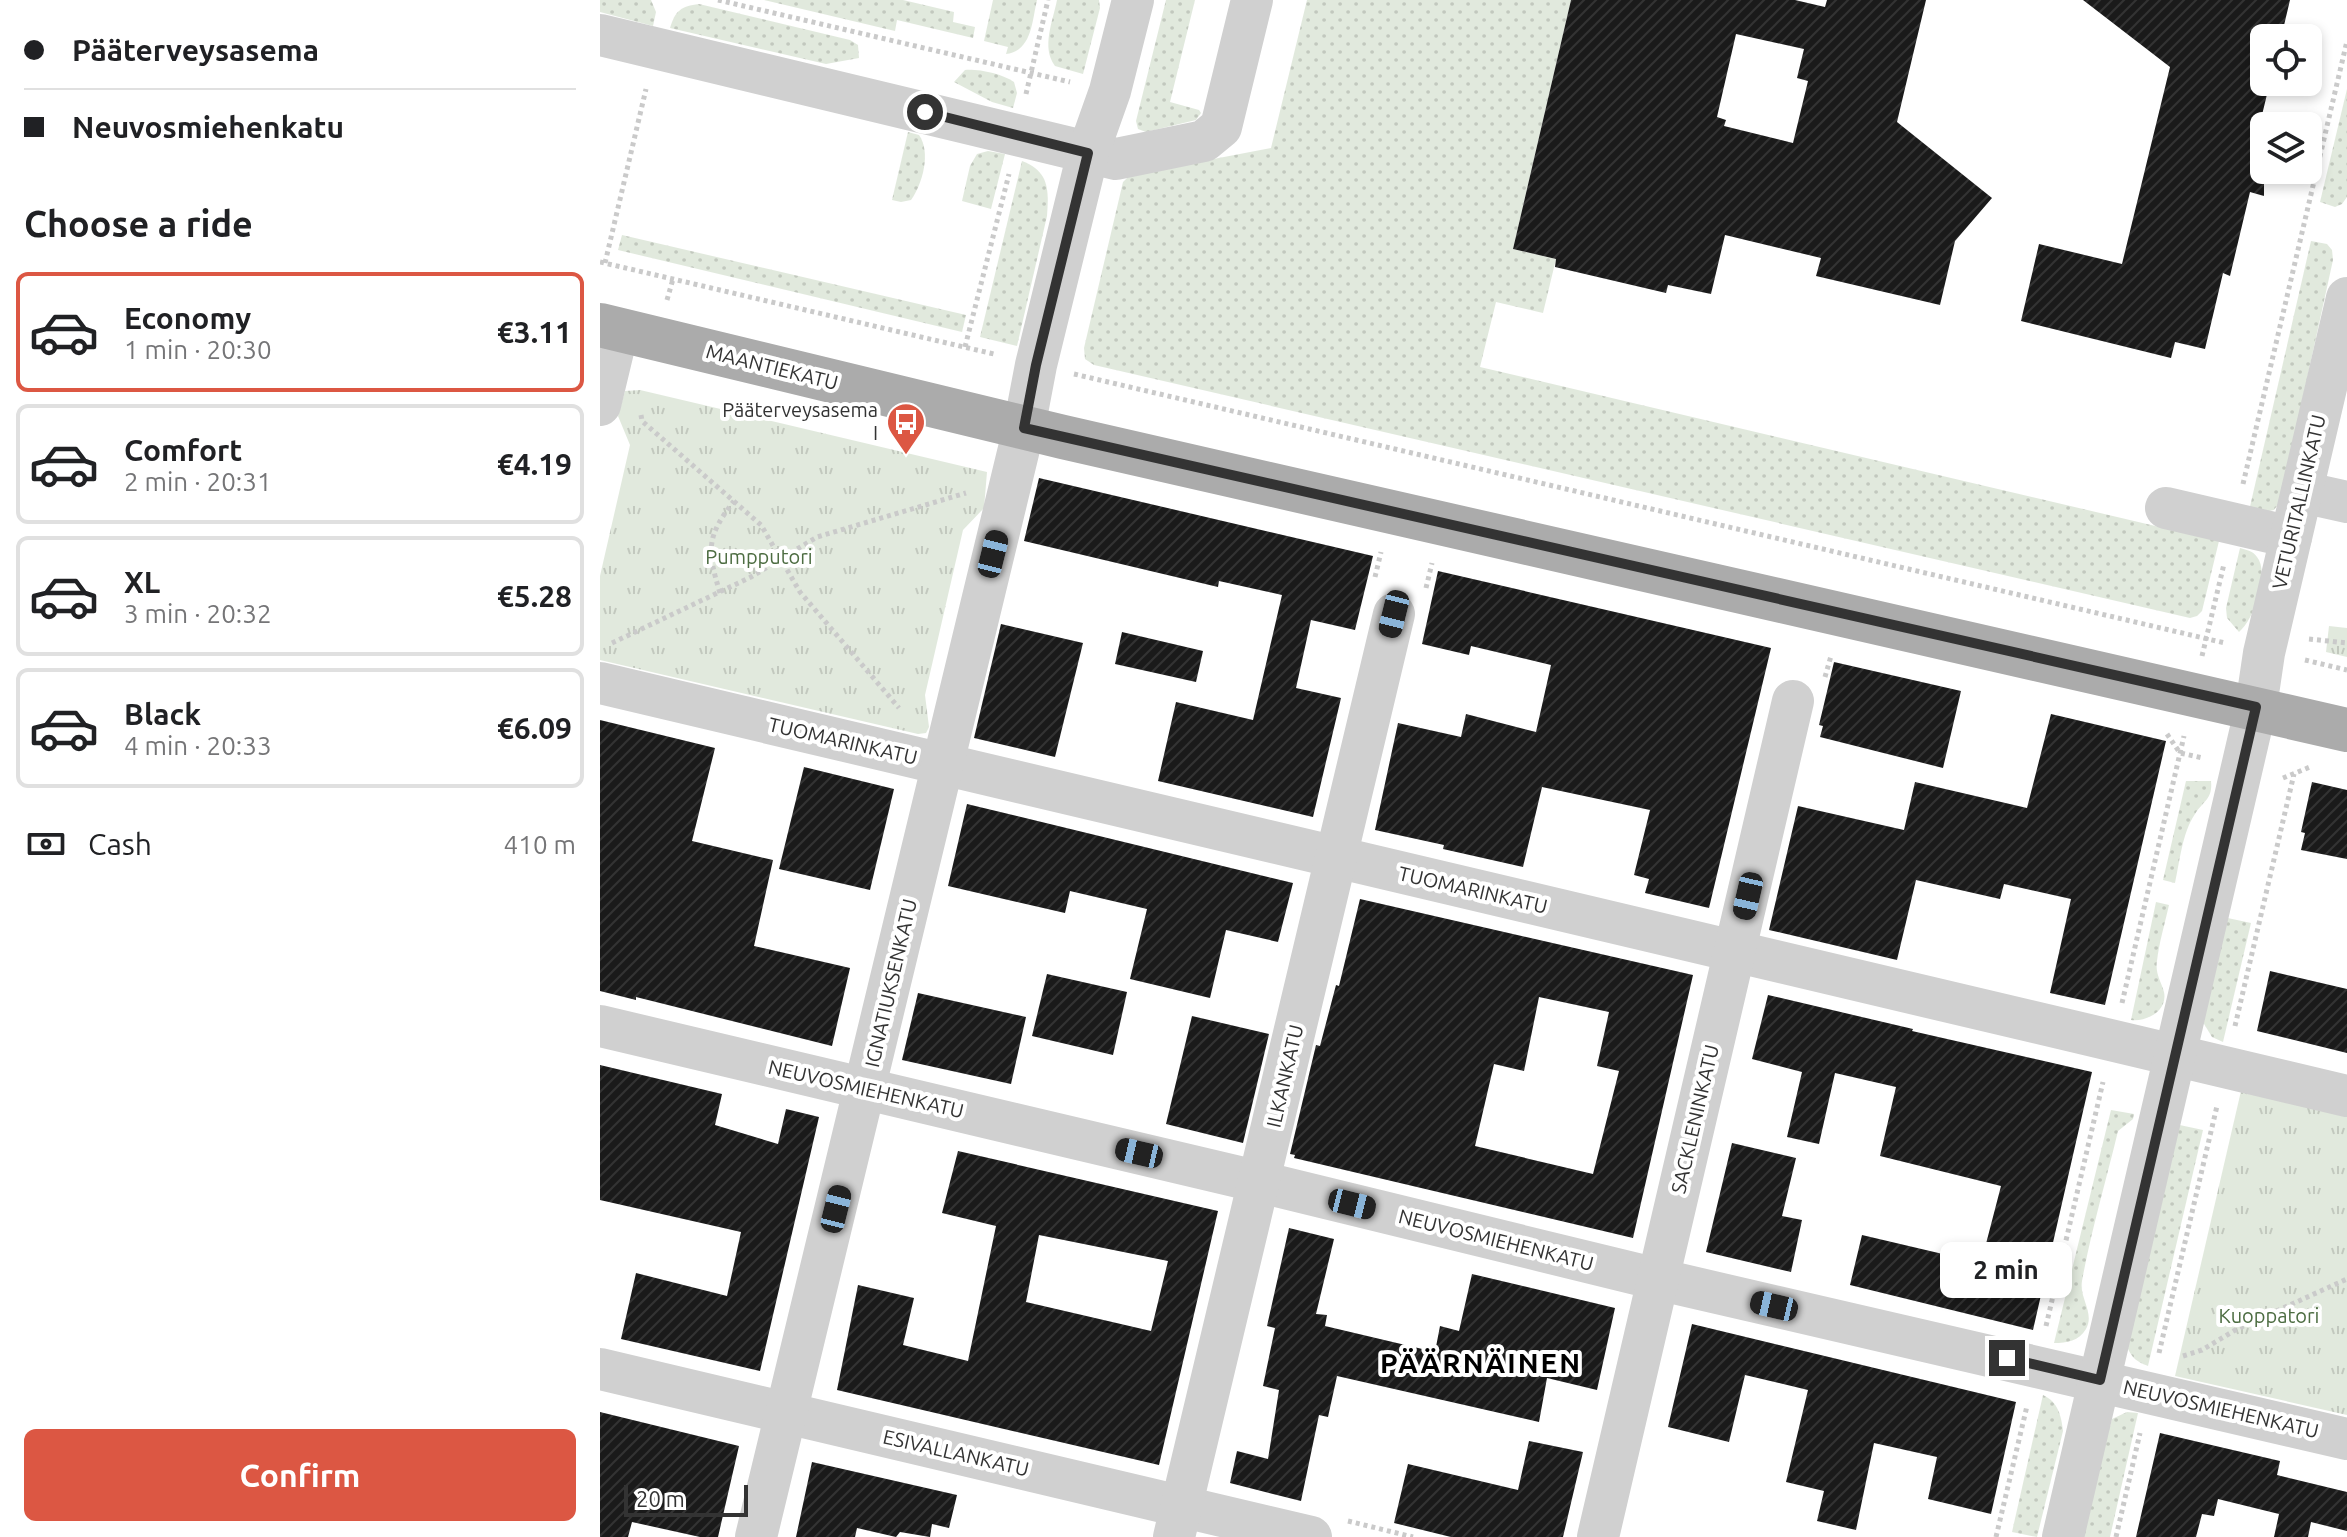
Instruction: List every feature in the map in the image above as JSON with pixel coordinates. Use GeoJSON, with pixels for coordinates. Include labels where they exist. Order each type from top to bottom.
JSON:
{"type":"FeatureCollection","features":[{"type":"Feature","properties":{"kind":"main road","name":"MAANTIEKATU"},"geometry":{"type":"LineString","coordinates":[[609,328],[1024,428],[2347,730]]}},
{"type":"Feature","properties":{"kind":"street"},"geometry":{"type":"LineString","coordinates":[[600,35],[1116,159],[1204,141],[1221,127],[1252,0]]}},
{"type":"Feature","properties":{"kind":"street","name":"IGNATIUKSENKATU"},"geometry":{"type":"LineString","coordinates":[[756,1537],[1024,428],[1036,365],[1088,153],[1110,91],[1132,1]]}},
{"type":"Feature","properties":{"kind":"street","name":"VETURITALLINKATU"},"geometry":{"type":"LineString","coordinates":[[2063,1537],[2256,707],[2264,653],[2347,298]]}},
{"type":"Feature","properties":{"kind":"street"},"geometry":{"type":"LineString","coordinates":[[609,328],[620,406]]}},
{"type":"Feature","properties":{"kind":"street"},"geometry":{"type":"LineString","coordinates":[[2302,492],[2347,502]]}},
{"type":"Feature","properties":{"kind":"street"},"geometry":{"type":"LineString","coordinates":[[2166,508],[2291,537]]}},
{"type":"Feature","properties":{"kind":"street","name":"ILKANKATU"},"geometry":{"type":"LineString","coordinates":[[1178,1522],[1398,595]]}},
{"type":"Feature","properties":{"kind":"street","name":"TUOMARINKATU"},"geometry":{"type":"LineString","coordinates":[[600,683],[2347,1096]]}},
{"type":"Feature","properties":{"kind":"street","name":"SACKLENINKATU"},"geometry":{"type":"LineString","coordinates":[[1598,1537],[1735,952],[1808,693]]}},
{"type":"Feature","properties":{"kind":"street","name":"NEUVOSMIEHENKATU"},"geometry":{"type":"LineString","coordinates":[[600,1026],[1657,1279],[2100,1380],[2153,1379],[2347,1439]]}},
{"type":"Feature","properties":{"kind":"street","name":"ESIVALLANKATU"},"geometry":{"type":"LineString","coordinates":[[600,1369],[785,1412],[1178,1522],[1311,1537]]}},
{"type":"Feature","properties":{"kind":"path"},"geometry":{"type":"LineString","coordinates":[[718,0],[1110,91]]}},
{"type":"Feature","properties":{"kind":"path"},"geometry":{"type":"LineString","coordinates":[[1996,1537],[2347,41]]}},
{"type":"Feature","properties":{"kind":"path"},"geometry":{"type":"LineString","coordinates":[[656,49],[602,262],[2347,670]]}},
{"type":"Feature","properties":{"kind":"path"},"geometry":{"type":"LineString","coordinates":[[620,406],[642,421],[761,525],[800,592],[900,710]]}},
{"type":"Feature","properties":{"kind":"path"},"geometry":{"type":"LineString","coordinates":[[600,648],[720,593],[817,537],[968,493],[971,481]]}},
{"type":"Feature","properties":{"kind":"path"},"geometry":{"type":"LineString","coordinates":[[720,593],[709,559],[717,524],[734,501]]}},
{"type":"Feature","properties":{"kind":"path"},"geometry":{"type":"LineString","coordinates":[[1381,550],[1398,595],[1432,562]]}},
{"type":"Feature","properties":{"kind":"path"},"geometry":{"type":"LineString","coordinates":[[2309,639],[2347,643]]}},
{"type":"Feature","properties":{"kind":"path"},"geometry":{"type":"LineString","coordinates":[[1808,693],[1831,655]]}},
{"type":"Feature","properties":{"kind":"path"},"geometry":{"type":"LineString","coordinates":[[2116,1537],[2294,774]]}},
{"type":"Feature","properties":{"kind":"path"},"geometry":{"type":"LineString","coordinates":[[2153,1379],[2237,1329],[2347,1279]]}},
{"type":"Feature","properties":{"kind":"green space"},"geometry":{"type":"Polygon","coordinates":[[[600,0],[651,0],[656,12],[653,26],[600,12],[600,0]]]}},
{"type":"Feature","properties":{"kind":"green space"},"geometry":{"type":"Polygon","coordinates":[[[764,0],[903,0],[954,12],[953,22],[975,27],[973,38],[897,20],[895,31],[764,0]]]}},
{"type":"Feature","properties":{"kind":"green space"},"geometry":{"type":"Polygon","coordinates":[[[993,0],[1037,0],[1029,34],[1015,52],[1006,54],[1008,47],[984,41],[993,0]]]}},
{"type":"Feature","properties":{"kind":"green space"},"geometry":{"type":"Polygon","coordinates":[[[1057,0],[1099,0],[1100,8],[1083,74],[1055,66],[1051,59],[1048,42],[1057,0]]]}},
{"type":"Feature","properties":{"kind":"green space"},"geometry":{"type":"Polygon","coordinates":[[[1166,0],[1195,0],[1170,102],[1201,113],[1196,120],[1146,132],[1138,129],[1136,121],[1166,0]]]}},
{"type":"Feature","properties":{"kind":"green space"},"geometry":{"type":"Polygon","coordinates":[[[1307,0],[1571,0],[1513,249],[1556,259],[1543,313],[1496,302],[1480,367],[2219,541],[2202,611],[2190,618],[1094,365],[1085,359],[1084,348],[1123,182],[1130,175],[1271,148],[1307,0]]]}},
{"type":"Feature","properties":{"kind":"green space"},"geometry":{"type":"Polygon","coordinates":[[[699,4],[850,40],[858,45],[859,58],[826,64],[670,28],[680,10],[699,4]]]}},
{"type":"Feature","properties":{"kind":"green space"},"geometry":{"type":"Polygon","coordinates":[[[965,70],[991,73],[1014,82],[1017,93],[1013,108],[992,102],[954,82],[965,70]]]}},
{"type":"Feature","properties":{"kind":"green space"},"geometry":{"type":"Polygon","coordinates":[[[2347,89],[2347,197],[2335,207],[2320,202],[2347,89]]]}},
{"type":"Feature","properties":{"kind":"green space"},"geometry":{"type":"Polygon","coordinates":[[[908,132],[919,135],[925,159],[915,193],[911,200],[901,202],[892,200],[908,132]]]}},
{"type":"Feature","properties":{"kind":"green space"},"geometry":{"type":"Polygon","coordinates":[[[988,151],[1005,154],[991,209],[962,201],[970,166],[977,154],[988,151]]]}},
{"type":"Feature","properties":{"kind":"green space"},"geometry":{"type":"Polygon","coordinates":[[[1022,161],[1042,176],[1048,207],[1017,346],[980,337],[1022,161]]]}},
{"type":"Feature","properties":{"kind":"green space"},"geometry":{"type":"Polygon","coordinates":[[[622,235],[966,315],[962,332],[618,250],[622,235]]]}},
{"type":"Feature","properties":{"kind":"green space"},"geometry":{"type":"Polygon","coordinates":[[[2311,241],[2327,244],[2332,250],[2333,260],[2280,502],[2274,510],[2249,511],[2311,241]]]}},
{"type":"Feature","properties":{"kind":"green space","name":"Pumpputori"},"geometry":{"type":"Polygon","coordinates":[[[640,390],[987,472],[984,508],[963,530],[925,695],[929,727],[926,733],[918,734],[600,660],[600,576],[630,445],[618,416],[625,391],[640,390]]]}},
{"type":"Feature","properties":{"kind":"green space"},"geometry":{"type":"Polygon","coordinates":[[[2240,548],[2255,555],[2261,564],[2262,574],[2255,607],[2239,632],[2227,618],[2226,608],[2240,548]]]}},
{"type":"Feature","properties":{"kind":"green space"},"geometry":{"type":"Polygon","coordinates":[[[2329,626],[2347,628],[2347,657],[2326,652],[2329,626]]]}},
{"type":"Feature","properties":{"kind":"green space"},"geometry":{"type":"Polygon","coordinates":[[[2186,781],[2211,781],[2211,787],[2209,796],[2187,830],[2175,883],[2163,880],[2186,781]]]}},
{"type":"Feature","properties":{"kind":"green space"},"geometry":{"type":"Polygon","coordinates":[[[2156,902],[2169,905],[2157,966],[2164,992],[2163,1005],[2155,1014],[2131,1020],[2156,902]]]}},
{"type":"Feature","properties":{"kind":"green space"},"geometry":{"type":"Polygon","coordinates":[[[2223,917],[2251,923],[2223,1042],[2212,1037],[2201,1019],[2223,917]]]}},
{"type":"Feature","properties":{"kind":"green space","name":"Kuoppatori"},"geometry":{"type":"Polygon","coordinates":[[[2241,1091],[2347,1115],[2347,1415],[2175,1376],[2241,1091]]]}},
{"type":"Feature","properties":{"kind":"green space"},"geometry":{"type":"Polygon","coordinates":[[[2111,1110],[2134,1114],[2133,1119],[2118,1131],[2090,1244],[2082,1281],[2088,1323],[2076,1339],[2054,1343],[2111,1110]]]}},
{"type":"Feature","properties":{"kind":"green space"},"geometry":{"type":"Polygon","coordinates":[[[2175,1124],[2203,1130],[2148,1366],[2134,1358],[2126,1344],[2175,1124]]]}},
{"type":"Feature","properties":{"kind":"green space"},"geometry":{"type":"Polygon","coordinates":[[[2043,1395],[2058,1410],[2063,1431],[2037,1537],[2012,1532],[2043,1395]]]}},
{"type":"Feature","properties":{"kind":"green space"},"geometry":{"type":"Polygon","coordinates":[[[2127,1412],[2138,1413],[2110,1537],[2079,1537],[2112,1419],[2127,1412]]]}},
{"type":"Feature","properties":{"kind":"building"},"geometry":{"type":"Polygon","coordinates":[[[1571,0],[1795,0],[1825,7],[1827,0],[1926,0],[1897,122],[1992,198],[1955,241],[1940,305],[1816,276],[1821,258],[1725,235],[1711,294],[1668,285],[1666,293],[1555,267],[1556,259],[1513,249],[1571,0]],[[1736,34],[1717,117],[1726,120],[1724,126],[1793,143],[1808,81],[1797,78],[1804,49],[1736,34]]]}},
{"type":"Feature","properties":{"kind":"building"},"geometry":{"type":"Polygon","coordinates":[[[2083,0],[2290,0],[2284,24],[2250,24],[2250,96],[2267,96],[2263,112],[2250,112],[2250,184],[2264,184],[2264,196],[2250,192],[2230,276],[2223,273],[2205,349],[2175,342],[2171,358],[2021,321],[2039,244],[2122,264],[2170,67],[2083,0]]]}},
{"type":"Feature","properties":{"kind":"building"},"geometry":{"type":"Polygon","coordinates":[[[1039,478],[1373,556],[1355,630],[1311,620],[1296,688],[1341,698],[1313,817],[1158,781],[1176,702],[1253,720],[1282,595],[1219,581],[1218,587],[1024,541],[1039,478]]]}},
{"type":"Feature","properties":{"kind":"building"},"geometry":{"type":"Polygon","coordinates":[[[1438,571],[1771,648],[1709,908],[1645,893],[1649,879],[1634,875],[1650,810],[1542,787],[1523,867],[1375,830],[1398,723],[1461,737],[1466,714],[1536,732],[1551,665],[1471,646],[1469,655],[1422,644],[1438,571]]]}},
{"type":"Feature","properties":{"kind":"building"},"geometry":{"type":"Polygon","coordinates":[[[1001,624],[1083,643],[1055,757],[974,738],[1001,624]]]}},
{"type":"Feature","properties":{"kind":"building"},"geometry":{"type":"Polygon","coordinates":[[[1122,632],[1203,651],[1196,682],[1115,664],[1122,632]]]}},
{"type":"Feature","properties":{"kind":"building"},"geometry":{"type":"Polygon","coordinates":[[[1834,662],[1961,691],[1943,768],[1820,737],[1823,726],[1819,725],[1834,662]]]}},
{"type":"Feature","properties":{"kind":"building"},"geometry":{"type":"Polygon","coordinates":[[[2051,714],[2166,741],[2105,1005],[2050,993],[2071,899],[2004,884],[2000,899],[1916,880],[1897,960],[1769,930],[1798,806],[1904,830],[1915,782],[2027,808],[2051,714]]]}},
{"type":"Feature","properties":{"kind":"building"},"geometry":{"type":"Polygon","coordinates":[[[600,720],[715,748],[692,841],[773,860],[754,946],[850,968],[832,1046],[636,997],[636,1000],[600,991],[600,720]]]}},
{"type":"Feature","properties":{"kind":"building"},"geometry":{"type":"Polygon","coordinates":[[[804,767],[894,789],[870,890],[779,869],[804,767]]]}},
{"type":"Feature","properties":{"kind":"building"},"geometry":{"type":"Polygon","coordinates":[[[2312,782],[2347,790],[2347,859],[2301,850],[2305,833],[2301,832],[2312,782]]]}},
{"type":"Feature","properties":{"kind":"building"},"geometry":{"type":"Polygon","coordinates":[[[967,804],[1293,883],[1278,942],[1226,930],[1210,998],[1130,979],[1147,909],[1070,891],[1065,913],[948,886],[967,804]]]}},
{"type":"Feature","properties":{"kind":"building"},"geometry":{"type":"Polygon","coordinates":[[[1360,899],[1693,975],[1633,1238],[1294,1158],[1295,1155],[1290,1154],[1316,1045],[1320,1046],[1336,985],[1339,986],[1360,899]],[[1539,997],[1524,1071],[1494,1064],[1475,1146],[1593,1174],[1619,1071],[1597,1066],[1609,1012],[1539,997]]]}},
{"type":"Feature","properties":{"kind":"building"},"geometry":{"type":"Polygon","coordinates":[[[2270,971],[2347,989],[2347,1053],[2257,1031],[2270,971]]]}},
{"type":"Feature","properties":{"kind":"building"},"geometry":{"type":"Polygon","coordinates":[[[1047,974],[1127,992],[1113,1055],[1032,1036],[1047,974]]]}},
{"type":"Feature","properties":{"kind":"building"},"geometry":{"type":"Polygon","coordinates":[[[918,993],[1026,1017],[1011,1084],[902,1060],[918,993]]]}},
{"type":"Feature","properties":{"kind":"building"},"geometry":{"type":"Polygon","coordinates":[[[1768,995],[2092,1072],[2033,1330],[1850,1285],[1862,1235],[1981,1263],[2001,1186],[1880,1156],[1896,1087],[1835,1073],[1819,1144],[1787,1137],[1802,1072],[1752,1059],[1768,995]]]}},
{"type":"Feature","properties":{"kind":"building"},"geometry":{"type":"Polygon","coordinates":[[[1192,1016],[1269,1034],[1243,1143],[1166,1124],[1192,1016]]]}},
{"type":"Feature","properties":{"kind":"building"},"geometry":{"type":"Polygon","coordinates":[[[600,1065],[722,1094],[715,1125],[778,1144],[786,1109],[819,1117],[760,1371],[621,1339],[636,1273],[727,1296],[741,1232],[600,1200],[600,1065]]]}},
{"type":"Feature","properties":{"kind":"building"},"geometry":{"type":"Polygon","coordinates":[[[1732,1143],[1796,1158],[1782,1216],[1802,1220],[1791,1272],[1706,1252],[1732,1143]]]}},
{"type":"Feature","properties":{"kind":"building"},"geometry":{"type":"Polygon","coordinates":[[[958,1151],[1218,1211],[1159,1465],[837,1390],[858,1285],[914,1298],[903,1345],[968,1361],[996,1226],[942,1213],[958,1151]],[[1039,1235],[1026,1302],[1151,1331],[1168,1261],[1039,1235]]]}},
{"type":"Feature","properties":{"kind":"building"},"geometry":{"type":"Polygon","coordinates":[[[1289,1228],[1334,1239],[1316,1314],[1327,1315],[1325,1326],[1435,1352],[1440,1326],[1459,1331],[1472,1274],[1615,1308],[1597,1390],[1547,1378],[1539,1422],[1337,1376],[1328,1417],[1319,1415],[1301,1501],[1230,1483],[1237,1451],[1268,1459],[1279,1390],[1263,1386],[1275,1328],[1267,1326],[1289,1228]]]}},
{"type":"Feature","properties":{"kind":"building"},"geometry":{"type":"Polygon","coordinates":[[[1692,1324],[2016,1402],[1991,1514],[1928,1499],[1937,1457],[1874,1443],[1856,1530],[1817,1521],[1824,1491],[1786,1482],[1808,1390],[1745,1375],[1729,1442],[1668,1427],[1692,1324]]]}},
{"type":"Feature","properties":{"kind":"building"},"geometry":{"type":"Polygon","coordinates":[[[600,1412],[739,1446],[718,1537],[700,1537],[632,1522],[628,1537],[600,1537],[600,1412]]]}},
{"type":"Feature","properties":{"kind":"building"},"geometry":{"type":"Polygon","coordinates":[[[2160,1433],[2280,1461],[2277,1475],[2347,1492],[2347,1531],[2311,1522],[2308,1537],[2274,1537],[2279,1514],[2218,1499],[2214,1516],[2202,1514],[2196,1537],[2136,1537],[2160,1433]]]}},
{"type":"Feature","properties":{"kind":"building"},"geometry":{"type":"Polygon","coordinates":[[[1529,1441],[1583,1452],[1563,1537],[1451,1537],[1394,1523],[1408,1464],[1518,1490],[1529,1441]]]}},
{"type":"Feature","properties":{"kind":"building"},"geometry":{"type":"Polygon","coordinates":[[[812,1462],[957,1495],[949,1528],[932,1524],[930,1537],[900,1532],[896,1537],[857,1528],[855,1537],[796,1537],[812,1462]]]}},
{"type":"Feature","properties":{"kind":"place","name":"Pääterveysasema I"},"geometry":{"type":"Point","coordinates":[906,456]}},
{"type":"Feature","properties":{"kind":"district","name":"PÄÄRNÄINEN"},"geometry":{"type":"Point","coordinates":[1481,1363]}},
{"type":"Feature","properties":{"kind":"route"},"geometry":{"type":"LineString","coordinates":[[925,112],[1088,153],[1036,365],[1024,428],[2256,707],[2100,1380],[2007,1358]]}}]}
